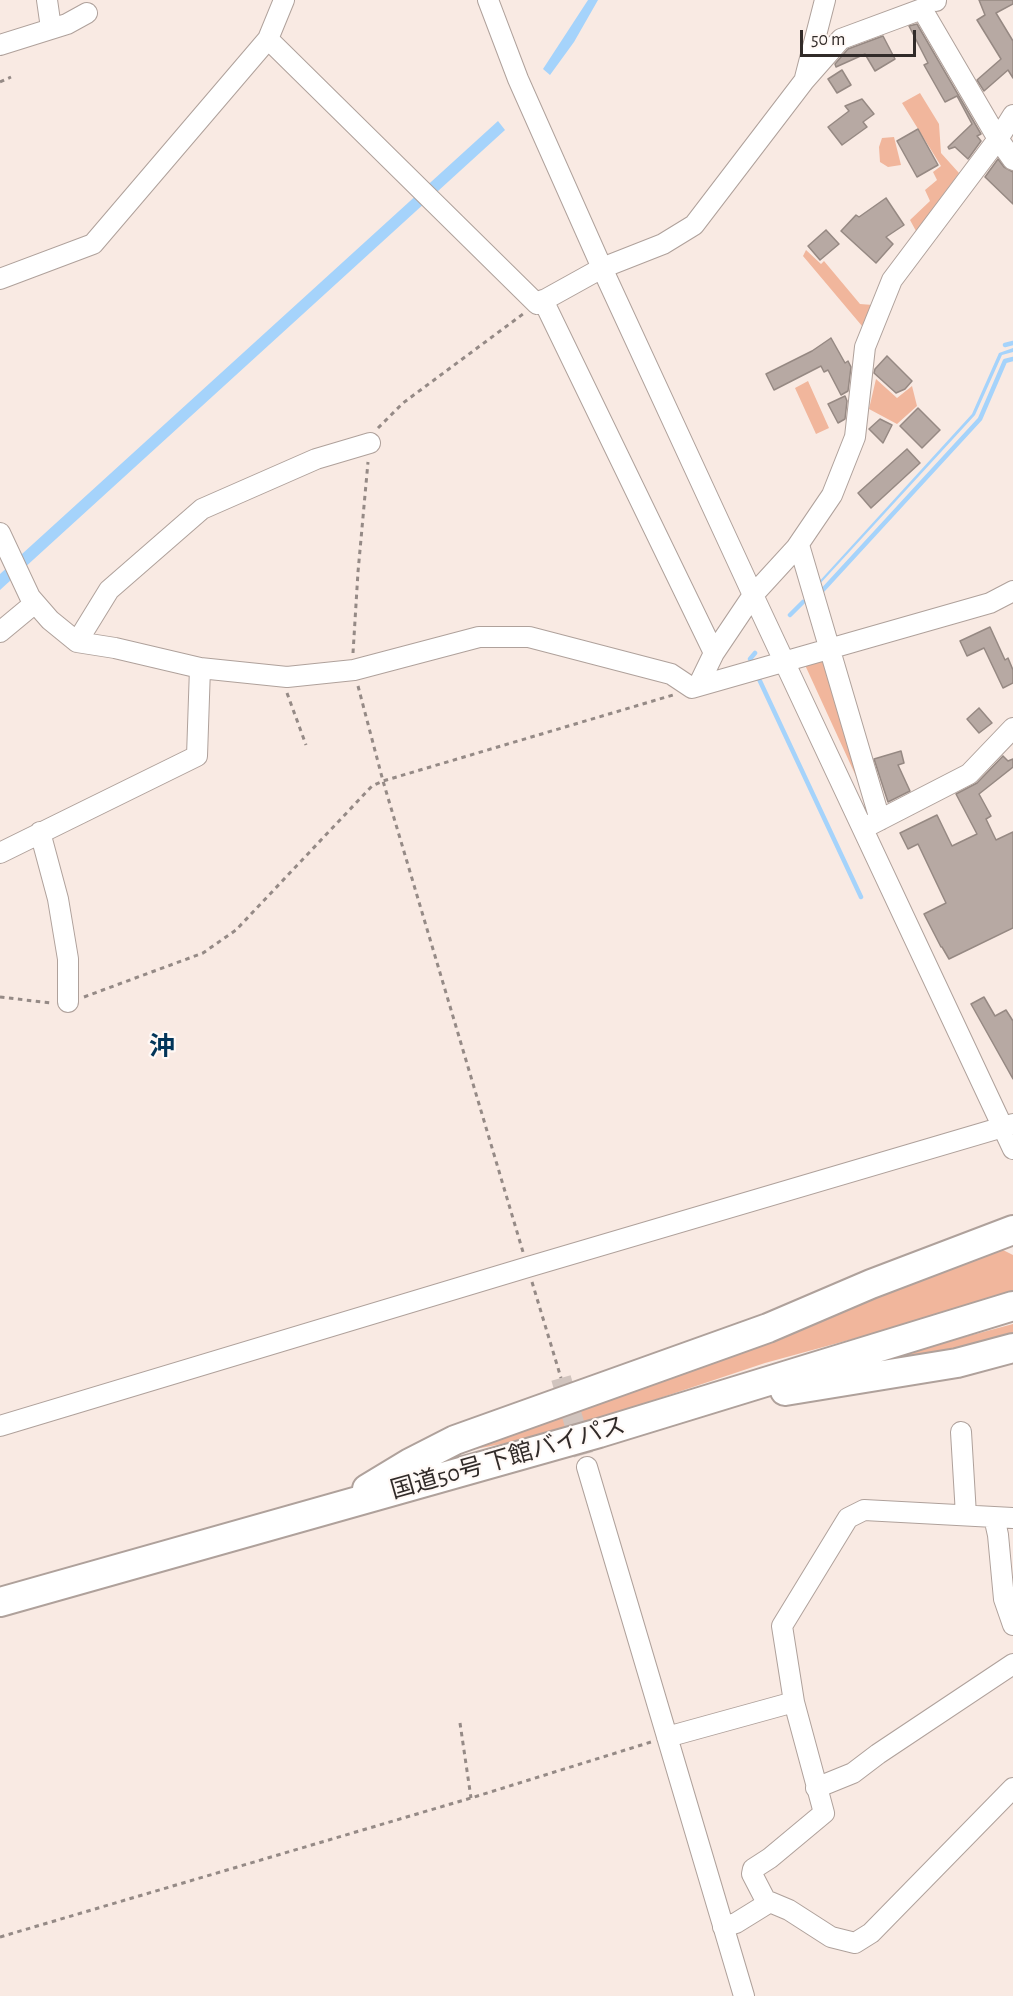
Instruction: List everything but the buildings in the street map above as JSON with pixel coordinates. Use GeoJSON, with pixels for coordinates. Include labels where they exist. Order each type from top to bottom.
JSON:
{"type":"FeatureCollection","features":[{"type":"Feature","properties":{"kind":"highway"},"geometry":{"type":"LineString","coordinates":[[334,1508],[410,1463],[455,1440],[768,1328],[871,1284],[1013,1230]]}},
{"type":"Feature","properties":{"kind":"highway","name":"国道50号 下館バイパス"},"geometry":{"type":"LineString","coordinates":[[0,1602],[599,1433],[1013,1306]]}},
{"type":"Feature","properties":{"kind":"highway"},"geometry":{"type":"LineString","coordinates":[[680,1408],[957,1363],[1013,1348]]}},
{"type":"Feature","properties":{"kind":"street"},"geometry":{"type":"LineString","coordinates":[[47,0],[51,28]]}},
{"type":"Feature","properties":{"kind":"street"},"geometry":{"type":"LineString","coordinates":[[0,279],[93,244],[268,39],[284,0]]}},
{"type":"Feature","properties":{"kind":"street"},"geometry":{"type":"LineString","coordinates":[[488,0],[518,79],[602,268],[862,829],[1008,1125],[1013,1149]]}},
{"type":"Feature","properties":{"kind":"street"},"geometry":{"type":"LineString","coordinates":[[804,81],[825,0]]}},
{"type":"Feature","properties":{"kind":"street"},"geometry":{"type":"LineString","coordinates":[[540,302],[602,268],[663,244],[694,225],[804,81],[842,39],[933,2],[998,139],[1013,160]]}},
{"type":"Feature","properties":{"kind":"street"},"geometry":{"type":"LineString","coordinates":[[0,45],[67,24],[87,13]]}},
{"type":"Feature","properties":{"kind":"street"},"geometry":{"type":"LineString","coordinates":[[268,39],[540,302],[714,653]]}},
{"type":"Feature","properties":{"kind":"street"},"geometry":{"type":"LineString","coordinates":[[695,687],[714,653],[753,595],[799,545],[832,495],[855,437],[865,347],[892,280],[998,139],[1013,115]]}},
{"type":"Feature","properties":{"kind":"street"},"geometry":{"type":"LineString","coordinates":[[77,642],[109,590],[202,509],[316,459],[370,442]]}},
{"type":"Feature","properties":{"kind":"street"},"geometry":{"type":"LineString","coordinates":[[0,533],[30,597],[50,620],[77,642],[115,648],[200,668],[282,677],[354,670],[479,637],[529,637],[671,674],[695,687],[990,603],[1013,591]]}},
{"type":"Feature","properties":{"kind":"street"},"geometry":{"type":"LineString","coordinates":[[799,545],[880,820]]}},
{"type":"Feature","properties":{"kind":"street"},"geometry":{"type":"LineString","coordinates":[[0,632],[35,603]]}},
{"type":"Feature","properties":{"kind":"street"},"geometry":{"type":"LineString","coordinates":[[0,853],[197,756],[200,668]]}},
{"type":"Feature","properties":{"kind":"street"},"geometry":{"type":"LineString","coordinates":[[862,829],[969,774],[1013,728]]}},
{"type":"Feature","properties":{"kind":"street"},"geometry":{"type":"LineString","coordinates":[[40,832],[58,899],[68,960],[68,1002]]}},
{"type":"Feature","properties":{"kind":"street"},"geometry":{"type":"LineString","coordinates":[[0,1426],[1008,1125]]}},
{"type":"Feature","properties":{"kind":"street"},"geometry":{"type":"LineString","coordinates":[[960,1432],[966,1515]]}},
{"type":"Feature","properties":{"kind":"street"},"geometry":{"type":"LineString","coordinates":[[588,1467],[744,1996]]}},
{"type":"Feature","properties":{"kind":"street"},"geometry":{"type":"LineString","coordinates":[[767,1903],[752,1874],[753,1869],[824,1813],[794,1702],[782,1626],[848,1518],[864,1510],[1003,1518],[998,1535],[1000,1576],[1004,1599],[1013,1625]]}},
{"type":"Feature","properties":{"kind":"street"},"geometry":{"type":"LineString","coordinates":[[816,1788],[853,1773],[1013,1664]]}},
{"type":"Feature","properties":{"kind":"street"},"geometry":{"type":"LineString","coordinates":[[667,1737],[794,1702]]}},
{"type":"Feature","properties":{"kind":"street"},"geometry":{"type":"LineString","coordinates":[[723,1927],[735,1923],[770,1902],[789,1910],[831,1937],[855,1943],[871,1933],[1013,1788]]}},
{"type":"Feature","properties":{"kind":"path"},"geometry":{"type":"LineString","coordinates":[[0,82],[11,77]]}},
{"type":"Feature","properties":{"kind":"path"},"geometry":{"type":"LineString","coordinates":[[540,302],[403,404],[371,435],[353,637],[354,670],[383,781],[561,1378]]}},
{"type":"Feature","properties":{"kind":"path"},"geometry":{"type":"LineString","coordinates":[[282,677],[306,745]]}},
{"type":"Feature","properties":{"kind":"path"},"geometry":{"type":"LineString","coordinates":[[0,998],[62,1005],[108,990],[203,953],[236,930],[372,786],[666,698],[695,687]]}},
{"type":"Feature","properties":{"kind":"path"},"geometry":{"type":"LineString","coordinates":[[460,1723],[471,1798]]}},
{"type":"Feature","properties":{"kind":"path"},"geometry":{"type":"LineString","coordinates":[[0,1937],[471,1798],[667,1737]]}},
{"type":"Feature","properties":{"kind":"shaded area"},"geometry":{"type":"Polygon","coordinates":[[[920,93],[939,124],[941,153],[959,173],[916,231],[910,220],[930,201],[925,190],[937,180],[933,172],[941,166],[902,103],[920,93]]]}},
{"type":"Feature","properties":{"kind":"shaded area"},"geometry":{"type":"Polygon","coordinates":[[[894,137],[901,165],[888,167],[880,162],[879,147],[882,138],[894,137]]]}},
{"type":"Feature","properties":{"kind":"shaded area"},"geometry":{"type":"Polygon","coordinates":[[[806,250],[821,264],[824,261],[860,304],[873,305],[862,326],[803,256],[806,250]]]}},
{"type":"Feature","properties":{"kind":"shaded area"},"geometry":{"type":"Polygon","coordinates":[[[876,379],[897,398],[912,386],[917,406],[897,424],[869,409],[876,379]]]}},
{"type":"Feature","properties":{"kind":"shaded area"},"geometry":{"type":"Polygon","coordinates":[[[808,381],[829,428],[816,434],[795,388],[808,381]]]}},
{"type":"Feature","properties":{"kind":"shaded area"},"geometry":{"type":"Polygon","coordinates":[[[826,659],[871,809],[805,665],[826,659]]]}},
{"type":"Feature","properties":{"kind":"shaded area"},"geometry":{"type":"Polygon","coordinates":[[[1003,1250],[1013,1255],[1013,1295],[765,1363],[549,1435],[470,1450],[989,1251],[1003,1250]]]}},
{"type":"Feature","properties":{"kind":"shaded area"},"geometry":{"type":"Polygon","coordinates":[[[1013,1324],[1013,1342],[823,1375],[1013,1324]]]}},
{"type":"Feature","properties":{"kind":"water"},"geometry":{"type":"Polygon","coordinates":[[[588,0],[598,0],[574,42],[550,75],[543,69],[588,0]]]}},
{"type":"Feature","properties":{"kind":"water"},"geometry":{"type":"Polygon","coordinates":[[[498,121],[505,130],[0,590],[0,574],[498,121]]]}},
{"type":"Feature","properties":{"kind":"water"},"geometry":{"type":"Polygon","coordinates":[[[1013,348],[1013,352],[1002,355],[975,415],[818,586],[816,585],[972,414],[999,353],[1013,348]]]}},
{"type":"Feature","properties":{"kind":"waterway"},"geometry":{"type":"LineString","coordinates":[[1005,345],[1013,343]]}},
{"type":"Feature","properties":{"kind":"waterway"},"geometry":{"type":"LineString","coordinates":[[821,592],[980,419],[1005,361],[1013,359]]}},
{"type":"Feature","properties":{"kind":"waterway"},"geometry":{"type":"LineString","coordinates":[[790,615],[803,602]]}},
{"type":"Feature","properties":{"kind":"waterway"},"geometry":{"type":"LineString","coordinates":[[753,664],[750,659],[755,653]]}},
{"type":"Feature","properties":{"kind":"waterway"},"geometry":{"type":"LineString","coordinates":[[759,679],[861,897]]}},
{"type":"Feature","properties":{"kind":"tunnel"},"geometry":{"type":"LineString","coordinates":[[561,1378],[587,1467]]}},
{"type":"Feature","properties":{"kind":"district","name":"沖"},"geometry":{"type":"Point","coordinates":[162,1047]}}]}
